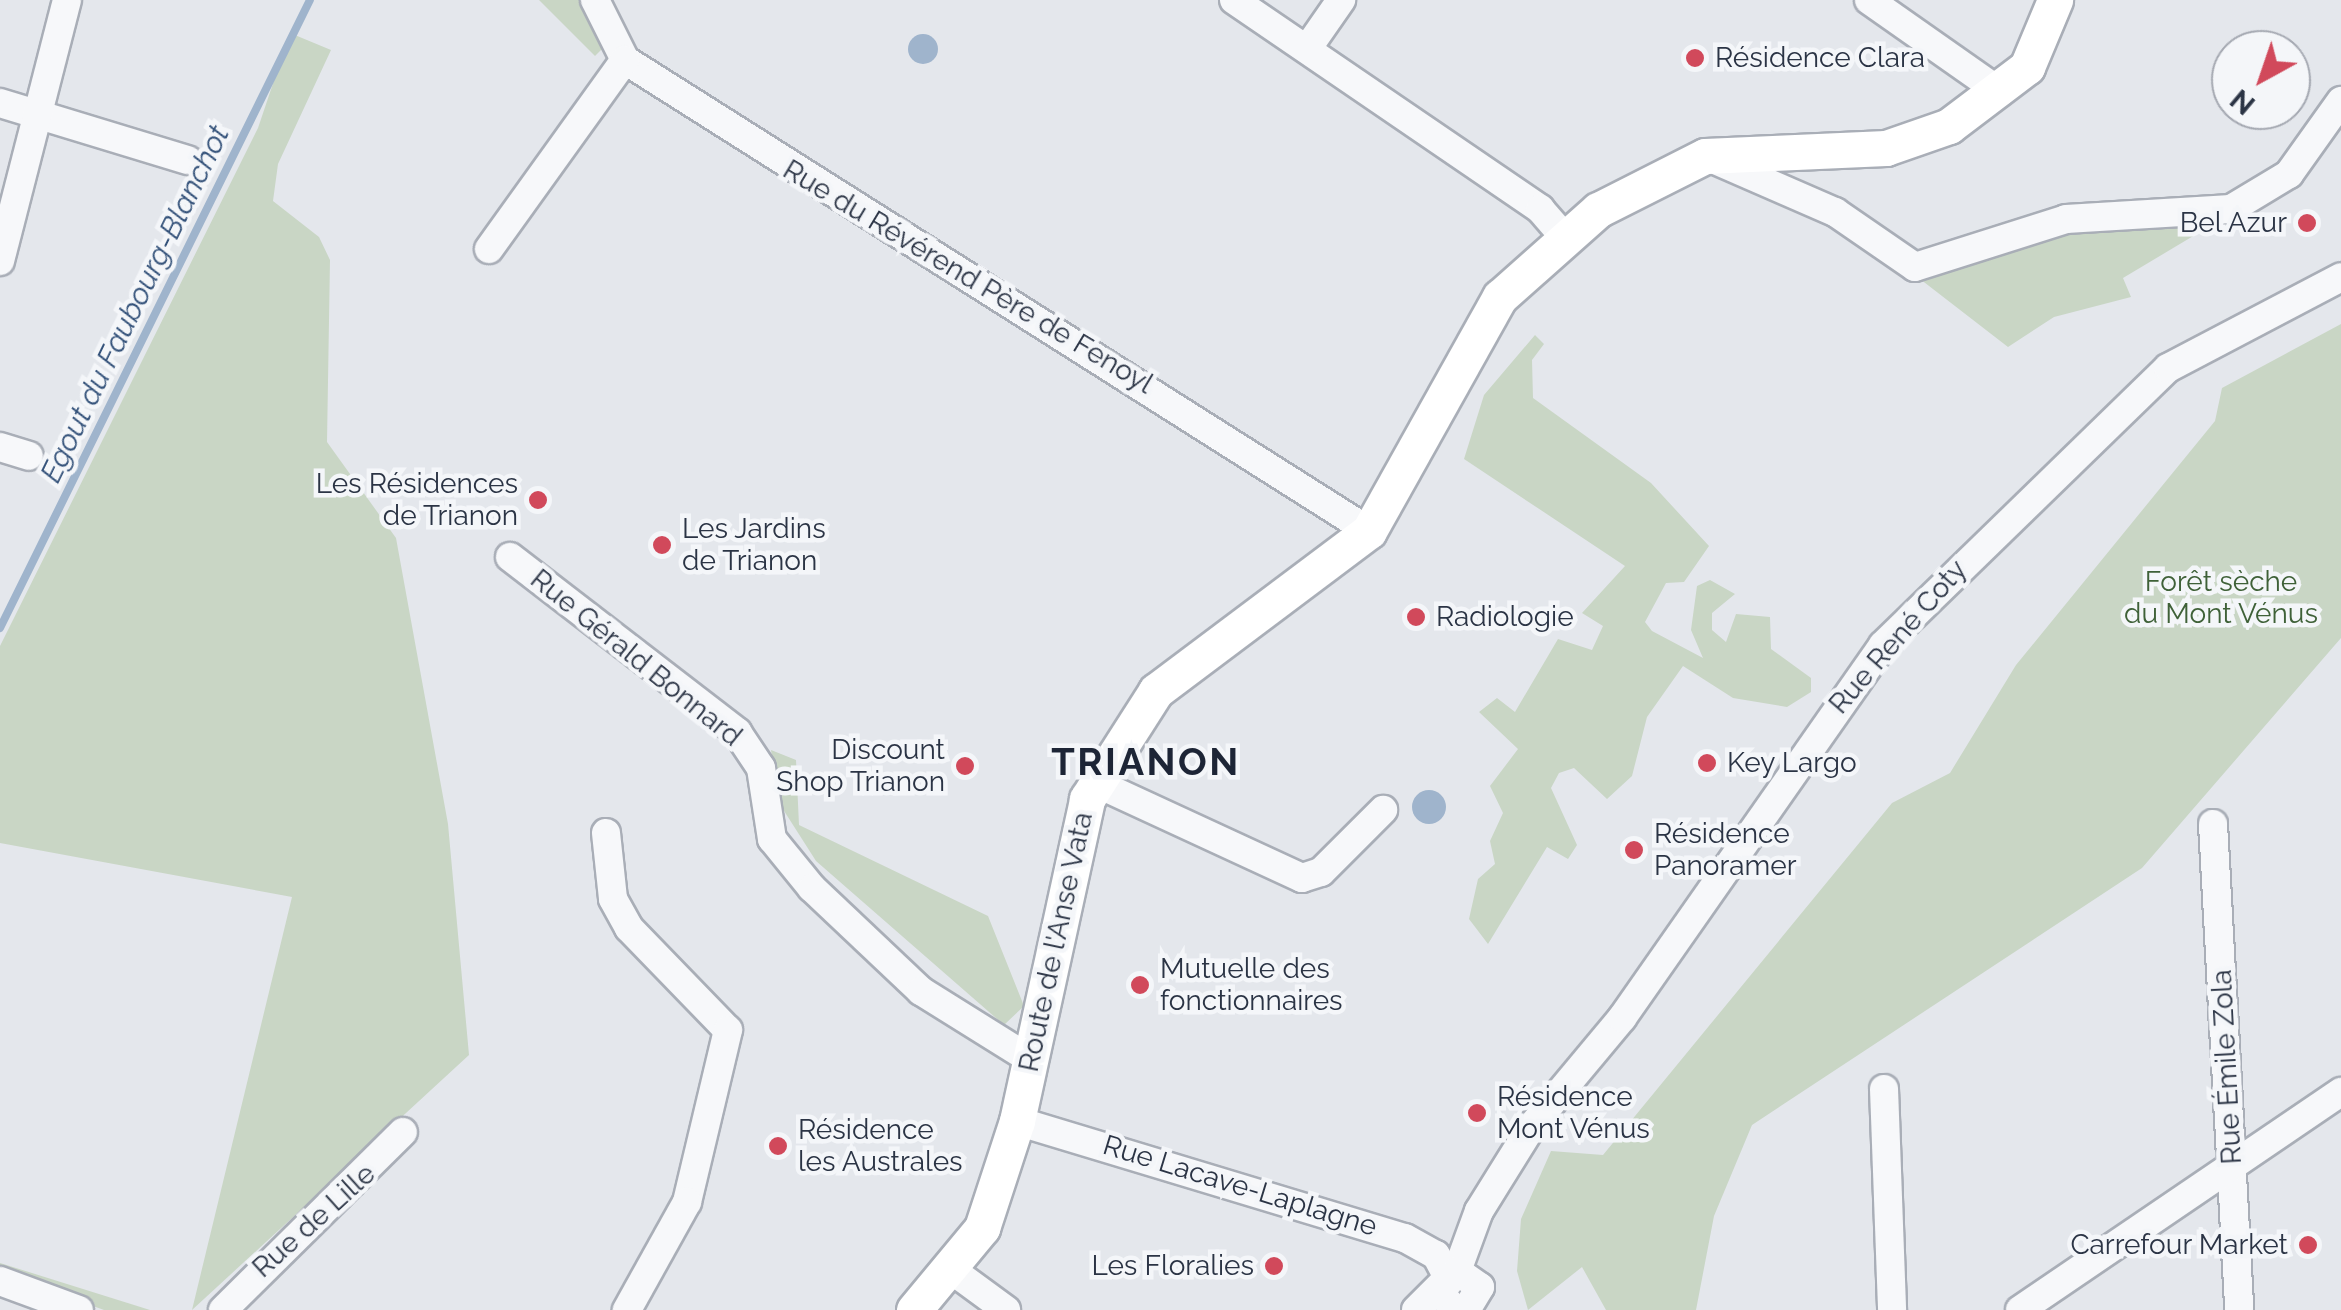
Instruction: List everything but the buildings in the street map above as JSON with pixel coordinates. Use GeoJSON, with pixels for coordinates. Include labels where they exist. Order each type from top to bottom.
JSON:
{"type":"FeatureCollection","features":[{"type":"Feature","properties":{"kind":"main road","name":"Route de l'Anse Vata"},"geometry":{"type":"LineString","coordinates":[[914,1310],[953,1271],[982,1228],[1017,1121],[1094,782],[1156,691],[1369,530],[1490,312],[1564,237],[1629,188],[1705,156],[1886,148],[1949,126],[2000,92],[2040,45],[2055,0]]}},
{"type":"Feature","properties":{"kind":"street"},"geometry":{"type":"LineString","coordinates":[[0,261],[67,0]]}},
{"type":"Feature","properties":{"kind":"street"},"geometry":{"type":"LineString","coordinates":[[490,249],[625,60],[595,0]]}},
{"type":"Feature","properties":{"kind":"street"},"geometry":{"type":"LineString","coordinates":[[1234,0],[1540,210],[1564,237]]}},
{"type":"Feature","properties":{"kind":"street"},"geometry":{"type":"LineString","coordinates":[[1306,50],[1342,0]]}},
{"type":"Feature","properties":{"kind":"street"},"geometry":{"type":"LineString","coordinates":[[1869,0],[2000,92]]}},
{"type":"Feature","properties":{"kind":"street","name":"Rue du Révérend Père de Fenoyl"},"geometry":{"type":"LineString","coordinates":[[625,60],[1369,530]]}},
{"type":"Feature","properties":{"kind":"street"},"geometry":{"type":"LineString","coordinates":[[1705,156],[1834,212],[1915,267],[2066,219],[2231,208],[2289,174],[2341,102]]}},
{"type":"Feature","properties":{"kind":"street"},"geometry":{"type":"LineString","coordinates":[[0,103],[188,160]]}},
{"type":"Feature","properties":{"kind":"street","name":"Rue René Coty"},"geometry":{"type":"LineString","coordinates":[[1463,1298],[1484,1206],[1532,1126],[1622,1018],[1884,645],[2168,368],[2341,276]]}},
{"type":"Feature","properties":{"kind":"street"},"geometry":{"type":"LineString","coordinates":[[0,447],[29,456]]}},
{"type":"Feature","properties":{"kind":"street","name":"Rue Gérald Bonnard"},"geometry":{"type":"LineString","coordinates":[[510,556],[736,732],[761,768],[772,838],[812,888],[921,991],[1030,1060]]}},
{"type":"Feature","properties":{"kind":"street"},"geometry":{"type":"LineString","coordinates":[[1094,782],[1302,878],[1321,872],[1383,810]]}},
{"type":"Feature","properties":{"kind":"street","name":"Rue Émile Zola"},"geometry":{"type":"LineString","coordinates":[[2213,824],[2239,1310]]}},
{"type":"Feature","properties":{"kind":"street"},"geometry":{"type":"LineString","coordinates":[[606,834],[613,899],[629,928],[728,1030],[687,1202],[627,1310]]}},
{"type":"Feature","properties":{"kind":"street"},"geometry":{"type":"LineString","coordinates":[[1884,1089],[1892,1310]]}},
{"type":"Feature","properties":{"kind":"street"},"geometry":{"type":"LineString","coordinates":[[2020,1310],[2341,1092]]}},
{"type":"Feature","properties":{"kind":"street","name":"Rue Lacave-Laplagne"},"geometry":{"type":"LineString","coordinates":[[1017,1121],[1251,1184],[1425,1246]]}},
{"type":"Feature","properties":{"kind":"street","name":"Rue de Lille"},"geometry":{"type":"LineString","coordinates":[[223,1310],[403,1132]]}},
{"type":"Feature","properties":{"kind":"street"},"geometry":{"type":"LineString","coordinates":[[1416,1310],[1463,1298],[1425,1246],[1446,1241],[1484,1206]]}},
{"type":"Feature","properties":{"kind":"street"},"geometry":{"type":"LineString","coordinates":[[953,1271],[1006,1310]]}},
{"type":"Feature","properties":{"kind":"street"},"geometry":{"type":"LineString","coordinates":[[0,1281],[79,1310]]}},
{"type":"Feature","properties":{"kind":"green space"},"geometry":{"type":"Polygon","coordinates":[[[539,0],[584,0],[602,49],[595,56],[539,0]]]}},
{"type":"Feature","properties":{"kind":"green space"},"geometry":{"type":"Polygon","coordinates":[[[290,33],[331,50],[278,164],[273,201],[319,237],[330,260],[327,442],[396,538],[448,824],[469,1055],[192,1310],[292,897],[0,843],[0,646],[258,128],[290,33]]]}},
{"type":"Feature","properties":{"kind":"green space"},"geometry":{"type":"Polygon","coordinates":[[[2215,223],[2123,278],[2131,297],[2054,317],[2008,347],[1920,279],[2027,238],[2215,223]]]}},
{"type":"Feature","properties":{"kind":"green space","name":"Forêt sèche du Mont Vénus"},"geometry":{"type":"Polygon","coordinates":[[[2341,324],[2341,638],[2142,868],[1752,1125],[1714,1216],[1696,1310],[1606,1310],[1582,1267],[1528,1310],[1517,1271],[1521,1219],[1551,1151],[1603,1155],[1892,803],[1950,773],[2016,665],[2215,421],[2222,388],[2341,324]]]}},
{"type":"Feature","properties":{"kind":"green space"},"geometry":{"type":"Polygon","coordinates":[[[1535,335],[1544,344],[1532,360],[1533,398],[1651,483],[1709,546],[1684,582],[1666,583],[1645,622],[1652,631],[1703,658],[1691,630],[1697,586],[1710,580],[1735,594],[1712,613],[1712,630],[1726,642],[1736,614],[1770,617],[1771,649],[1811,678],[1811,692],[1787,707],[1733,698],[1683,666],[1647,717],[1632,776],[1607,799],[1574,768],[1559,773],[1551,788],[1577,845],[1568,859],[1547,847],[1488,944],[1469,919],[1478,879],[1495,864],[1490,841],[1503,813],[1490,786],[1518,749],[1479,712],[1497,698],[1515,712],[1558,639],[1592,650],[1603,626],[1582,613],[1625,566],[1464,459],[1484,395],[1535,335]]]}},
{"type":"Feature","properties":{"kind":"green space"},"geometry":{"type":"Polygon","coordinates":[[[771,750],[796,760],[799,825],[988,916],[1024,1006],[1004,1025],[816,861],[779,803],[771,750]]]}},
{"type":"Feature","properties":{"kind":"green space"},"geometry":{"type":"Polygon","coordinates":[[[0,1263],[150,1310],[104,1310],[0,1272],[0,1263]]]}},
{"type":"Feature","properties":{"kind":"water"},"geometry":{"type":"Polygon","coordinates":[[[923,34],[934,38],[938,49],[934,60],[923,64],[912,60],[908,49],[912,38],[923,34]]]}},
{"type":"Feature","properties":{"kind":"water"},"geometry":{"type":"Polygon","coordinates":[[[1429,790],[1441,795],[1446,807],[1441,819],[1429,824],[1417,819],[1412,807],[1417,795],[1429,790]]]}},
{"type":"Feature","properties":{"kind":"waterway","name":"Egout du Faubourg-Blanchot"},"geometry":{"type":"LineString","coordinates":[[0,628],[310,0]]}},
{"type":"Feature","properties":{"kind":"place","name":"Résidence Clara"},"geometry":{"type":"Point","coordinates":[1695,58]}},
{"type":"Feature","properties":{"kind":"place","name":"Bel Azur"},"geometry":{"type":"Point","coordinates":[2307,223]}},
{"type":"Feature","properties":{"kind":"place","name":"Les Résidences de Trianon"},"geometry":{"type":"Point","coordinates":[538,500]}},
{"type":"Feature","properties":{"kind":"place","name":"Les Jardins de Trianon"},"geometry":{"type":"Point","coordinates":[662,545]}},
{"type":"Feature","properties":{"kind":"place","name":"Radiologie"},"geometry":{"type":"Point","coordinates":[1416,617]}},
{"type":"Feature","properties":{"kind":"place","name":"Key Largo"},"geometry":{"type":"Point","coordinates":[1707,763]}},
{"type":"Feature","properties":{"kind":"place","name":"Discount Shop Trianon"},"geometry":{"type":"Point","coordinates":[965,766]}},
{"type":"Feature","properties":{"kind":"place","name":"Résidence Panoramer"},"geometry":{"type":"Point","coordinates":[1634,850]}},
{"type":"Feature","properties":{"kind":"place","name":"Mutuelle des fonctionnaires"},"geometry":{"type":"Point","coordinates":[1140,985]}},
{"type":"Feature","properties":{"kind":"place","name":"Résidence Mont Vénus"},"geometry":{"type":"Point","coordinates":[1477,1113]}},
{"type":"Feature","properties":{"kind":"place","name":"Résidence les Australes"},"geometry":{"type":"Point","coordinates":[778,1146]}},
{"type":"Feature","properties":{"kind":"place","name":"Carrefour Market"},"geometry":{"type":"Point","coordinates":[2308,1245]}},
{"type":"Feature","properties":{"kind":"place","name":"Les Floralies"},"geometry":{"type":"Point","coordinates":[1274,1266]}},
{"type":"Feature","properties":{"kind":"district","name":"TRIANON"},"geometry":{"type":"Point","coordinates":[1146,762]}}]}
